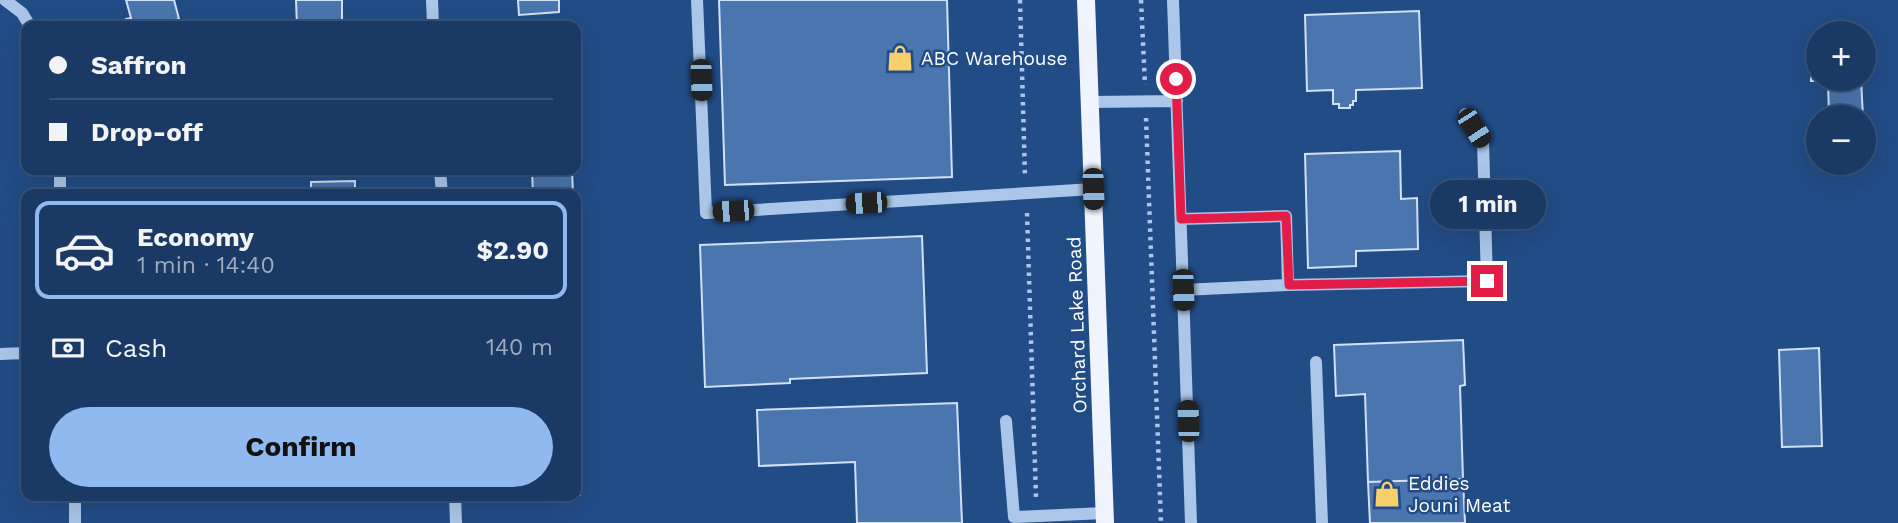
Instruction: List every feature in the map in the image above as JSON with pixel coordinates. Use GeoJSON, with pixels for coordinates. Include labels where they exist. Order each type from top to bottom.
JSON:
{"type":"FeatureCollection","features":[{"type":"Feature","properties":{"kind":"main road","name":"Orchard Lake Road"},"geometry":{"type":"LineString","coordinates":[[1086,0],[1105,518]]}},
{"type":"Feature","properties":{"kind":"street"},"geometry":{"type":"LineString","coordinates":[[5,0],[22,13],[27,21]]}},
{"type":"Feature","properties":{"kind":"street"},"geometry":{"type":"LineString","coordinates":[[432,0],[433,21]]}},
{"type":"Feature","properties":{"kind":"street"},"geometry":{"type":"LineString","coordinates":[[697,0],[706,213],[1093,189]]}},
{"type":"Feature","properties":{"kind":"street"},"geometry":{"type":"LineString","coordinates":[[1173,0],[1191,523]]}},
{"type":"Feature","properties":{"kind":"street"},"geometry":{"type":"LineString","coordinates":[[1089,102],[1177,101]]}},
{"type":"Feature","properties":{"kind":"street"},"geometry":{"type":"LineString","coordinates":[[1183,290],[1487,281],[1483,141],[1465,114]]}},
{"type":"Feature","properties":{"kind":"street"},"geometry":{"type":"LineString","coordinates":[[1181,219],[1286,216],[1289,285]]}},
{"type":"Feature","properties":{"kind":"street"},"geometry":{"type":"LineString","coordinates":[[0,354],[21,353]]}},
{"type":"Feature","properties":{"kind":"street"},"geometry":{"type":"LineString","coordinates":[[1316,362],[1322,523]]}},
{"type":"Feature","properties":{"kind":"street"},"geometry":{"type":"LineString","coordinates":[[1006,421],[1015,520],[1037,516],[1105,518]]}},
{"type":"Feature","properties":{"kind":"street"},"geometry":{"type":"LineString","coordinates":[[75,501],[75,523]]}},
{"type":"Feature","properties":{"kind":"street"},"geometry":{"type":"LineString","coordinates":[[454,501],[456,523]]}},
{"type":"Feature","properties":{"kind":"path"},"geometry":{"type":"LineString","coordinates":[[1020,0],[1037,516]]}},
{"type":"Feature","properties":{"kind":"path"},"geometry":{"type":"LineString","coordinates":[[1141,0],[1161,523]]}},
{"type":"Feature","properties":{"kind":"building"},"geometry":{"type":"Polygon","coordinates":[[[126,0],[174,0],[179,19],[127,21],[131,18],[126,0]]]}},
{"type":"Feature","properties":{"kind":"building"},"geometry":{"type":"Polygon","coordinates":[[[296,0],[342,0],[342,21],[297,21],[296,0]]]}},
{"type":"Feature","properties":{"kind":"building"},"geometry":{"type":"Polygon","coordinates":[[[518,0],[559,0],[559,12],[519,15],[518,0]]]}},
{"type":"Feature","properties":{"kind":"building"},"geometry":{"type":"Polygon","coordinates":[[[719,0],[947,0],[952,177],[725,185],[719,0]]]}},
{"type":"Feature","properties":{"kind":"building"},"geometry":{"type":"Polygon","coordinates":[[[1419,11],[1422,88],[1356,90],[1356,101],[1353,101],[1350,108],[1339,108],[1339,104],[1333,104],[1333,90],[1307,91],[1305,15],[1419,11]]]}},
{"type":"Feature","properties":{"kind":"building"},"geometry":{"type":"Polygon","coordinates":[[[1828,91],[1862,91],[1862,105],[1829,105],[1828,91]]]}},
{"type":"Feature","properties":{"kind":"building"},"geometry":{"type":"Polygon","coordinates":[[[1400,151],[1401,199],[1417,198],[1418,249],[1356,251],[1356,266],[1308,268],[1305,154],[1400,151]]]}},
{"type":"Feature","properties":{"kind":"building"},"geometry":{"type":"Polygon","coordinates":[[[532,175],[572,175],[573,189],[533,189],[532,175]]]}},
{"type":"Feature","properties":{"kind":"building"},"geometry":{"type":"Polygon","coordinates":[[[355,181],[355,189],[311,189],[311,182],[355,181]]]}},
{"type":"Feature","properties":{"kind":"building"},"geometry":{"type":"Polygon","coordinates":[[[922,236],[927,373],[790,379],[790,383],[705,387],[700,245],[922,236]]]}},
{"type":"Feature","properties":{"kind":"building"},"geometry":{"type":"Polygon","coordinates":[[[1463,340],[1465,385],[1460,386],[1463,479],[1368,482],[1365,394],[1336,396],[1334,345],[1463,340]]]}},
{"type":"Feature","properties":{"kind":"building"},"geometry":{"type":"Polygon","coordinates":[[[1819,348],[1822,446],[1782,447],[1779,350],[1819,348]]]}},
{"type":"Feature","properties":{"kind":"building"},"geometry":{"type":"Polygon","coordinates":[[[957,403],[962,523],[857,523],[855,462],[759,466],[757,410],[957,403]]]}},
{"type":"Feature","properties":{"kind":"building"},"geometry":{"type":"Polygon","coordinates":[[[1463,479],[1465,523],[1370,523],[1368,482],[1463,479]]]}},
{"type":"Feature","properties":{"kind":"place","name":"ABC Warehouse"},"geometry":{"type":"Point","coordinates":[900,58]}},
{"type":"Feature","properties":{"kind":"place","name":"Eddies Jouni Meat"},"geometry":{"type":"Point","coordinates":[1387,494]}},
{"type":"Feature","properties":{"kind":"route"},"geometry":{"type":"LineString","coordinates":[[1176,79],[1181,219],[1286,216],[1289,285],[1487,281]]}}]}
